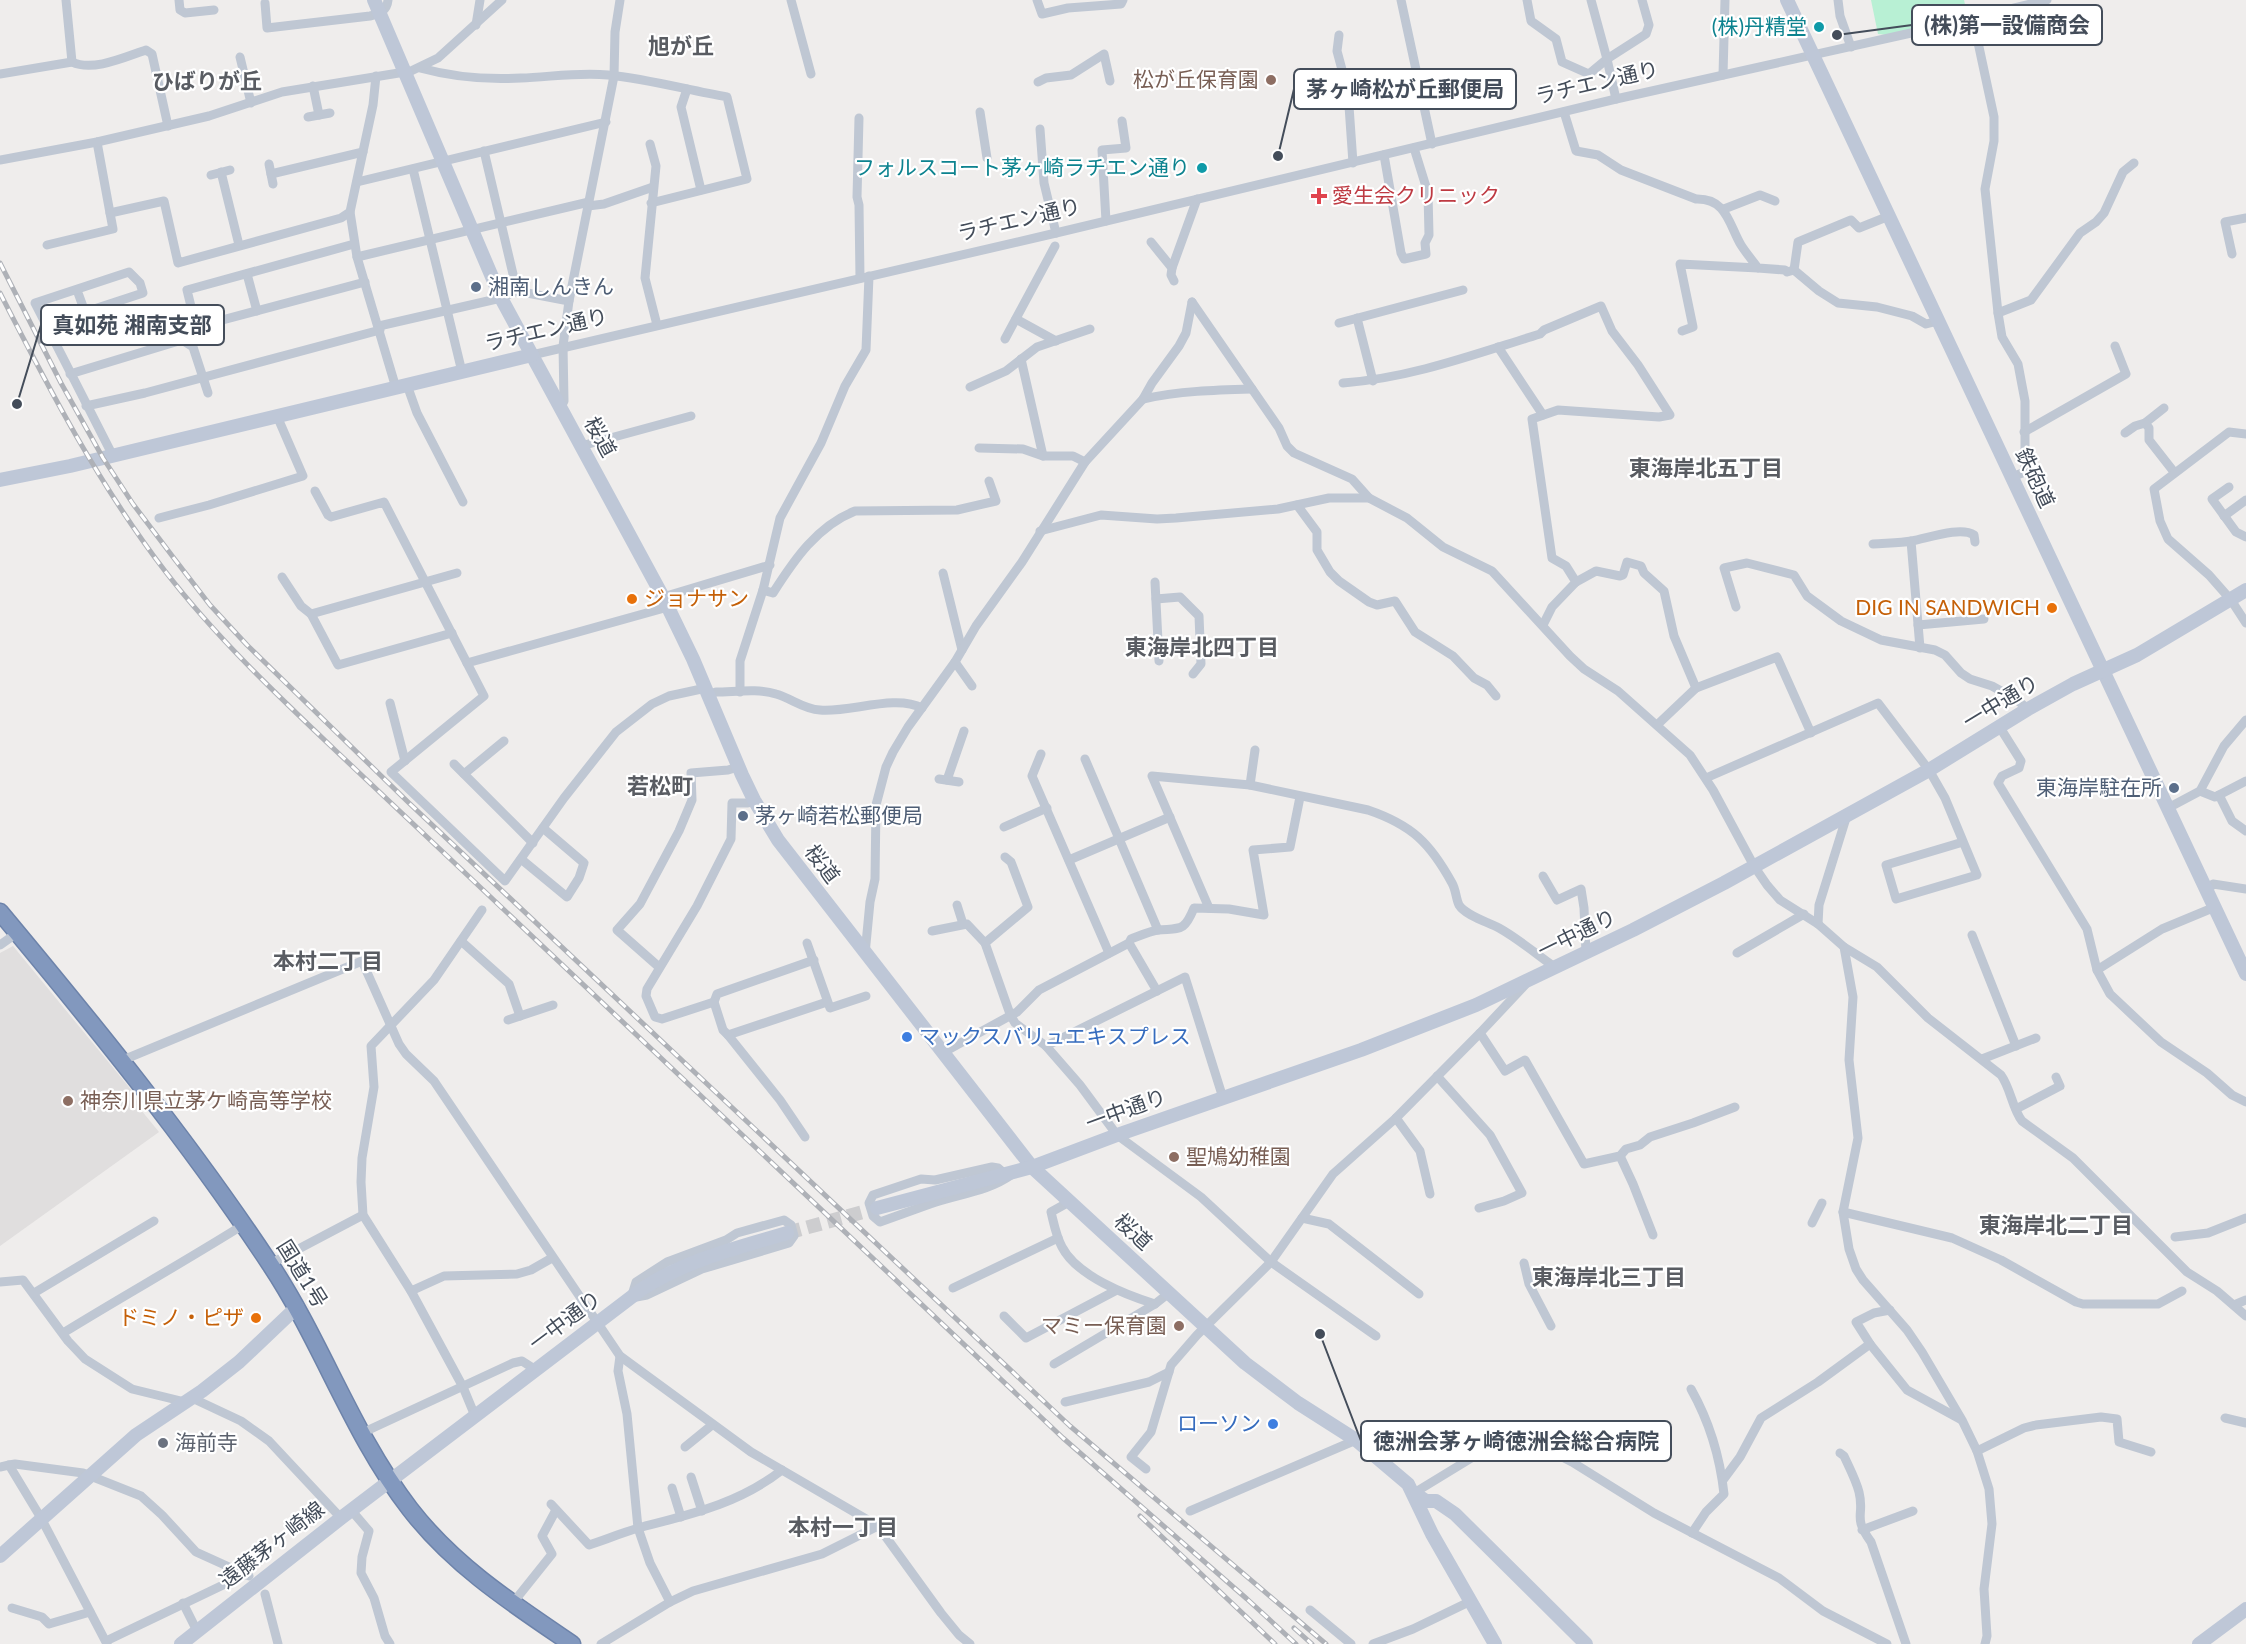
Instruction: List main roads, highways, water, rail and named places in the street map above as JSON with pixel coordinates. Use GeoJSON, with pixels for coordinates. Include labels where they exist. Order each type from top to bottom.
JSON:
{"type":"FeatureCollection","features":[{"type":"Feature","properties":{"kind":"highway","name":"国道1号"},"geometry":{"type":"LineString","coordinates":[[0,912],[123,1060],[186,1143],[270,1264],[297,1307],[362,1433],[390,1481],[411,1510],[463,1565],[493,1591],[572,1644]]}},
{"type":"Feature","properties":{"kind":"tunnel"},"geometry":{"type":"LineString","coordinates":[[787,1233],[877,1208]]}},
{"type":"Feature","properties":{"kind":"railway"},"geometry":{"type":"LineString","coordinates":[[0,263],[61,383],[103,458],[133,504],[173,557],[210,605],[247,645],[409,803],[1070,1426],[1326,1644]]}},
{"type":"Feature","properties":{"kind":"railway"},"geometry":{"type":"LineString","coordinates":[[0,293],[76,436],[118,505],[184,595],[246,664],[1063,1438],[1296,1644]]}},
{"type":"Feature","properties":{"kind":"railway"},"geometry":{"type":"LineString","coordinates":[[1140,1516],[1275,1644]]}},
{"type":"Feature","properties":{"kind":"railway"},"geometry":{"type":"LineString","coordinates":[[1294,1628],[1312,1644]]}},
{"type":"Feature","properties":{"kind":"place","name":"(株)丹精堂"},"geometry":{"type":"Point","coordinates":[1819,27]}},
{"type":"Feature","properties":{"kind":"place","name":"(株)第一設備商会"},"geometry":{"type":"Point","coordinates":[1837,35]}},
{"type":"Feature","properties":{"kind":"place","name":"松が丘保育園"},"geometry":{"type":"Point","coordinates":[1271,80]}},
{"type":"Feature","properties":{"kind":"place","name":"茅ヶ崎松が丘郵便局"},"geometry":{"type":"Point","coordinates":[1278,156]}},
{"type":"Feature","properties":{"kind":"place","name":"フォルスコート茅ヶ崎ラチエン通り"},"geometry":{"type":"Point","coordinates":[1202,168]}},
{"type":"Feature","properties":{"kind":"place","name":"愛生会クリニック"},"geometry":{"type":"Point","coordinates":[1319,196]}},
{"type":"Feature","properties":{"kind":"place","name":"湘南しんきん"},"geometry":{"type":"Point","coordinates":[476,287]}},
{"type":"Feature","properties":{"kind":"place","name":"真如苑 湘南支部"},"geometry":{"type":"Point","coordinates":[17,404]}},
{"type":"Feature","properties":{"kind":"place","name":"ジョナサン"},"geometry":{"type":"Point","coordinates":[632,599]}},
{"type":"Feature","properties":{"kind":"place","name":"DIG IN SANDWICH"},"geometry":{"type":"Point","coordinates":[2052,608]}},
{"type":"Feature","properties":{"kind":"place","name":"東海岸駐在所"},"geometry":{"type":"Point","coordinates":[2174,788]}},
{"type":"Feature","properties":{"kind":"place","name":"茅ヶ崎若松郵便局"},"geometry":{"type":"Point","coordinates":[743,816]}},
{"type":"Feature","properties":{"kind":"place","name":"マックスバリュエキスプレス"},"geometry":{"type":"Point","coordinates":[907,1037]}},
{"type":"Feature","properties":{"kind":"place","name":"神奈川県立茅ケ崎高等学校"},"geometry":{"type":"Point","coordinates":[68,1101]}},
{"type":"Feature","properties":{"kind":"place","name":"聖鳩幼稚園"},"geometry":{"type":"Point","coordinates":[1174,1157]}},
{"type":"Feature","properties":{"kind":"place","name":"ドミノ・ピザ"},"geometry":{"type":"Point","coordinates":[256,1318]}},
{"type":"Feature","properties":{"kind":"place","name":"マミー保育園"},"geometry":{"type":"Point","coordinates":[1179,1326]}},
{"type":"Feature","properties":{"kind":"place","name":"徳洲会茅ヶ崎徳洲会総合病院"},"geometry":{"type":"Point","coordinates":[1320,1334]}},
{"type":"Feature","properties":{"kind":"place","name":"ローソン"},"geometry":{"type":"Point","coordinates":[1273,1424]}},
{"type":"Feature","properties":{"kind":"place","name":"海前寺"},"geometry":{"type":"Point","coordinates":[163,1443]}},
{"type":"Feature","properties":{"kind":"district","name":"旭が丘"},"geometry":{"type":"Point","coordinates":[681,46]}},
{"type":"Feature","properties":{"kind":"district","name":"ひばりが丘"},"geometry":{"type":"Point","coordinates":[207,81]}},
{"type":"Feature","properties":{"kind":"district","name":"東海岸北五丁目"},"geometry":{"type":"Point","coordinates":[1706,468]}},
{"type":"Feature","properties":{"kind":"district","name":"東海岸北四丁目"},"geometry":{"type":"Point","coordinates":[1202,647]}},
{"type":"Feature","properties":{"kind":"district","name":"若松町"},"geometry":{"type":"Point","coordinates":[660,786]}},
{"type":"Feature","properties":{"kind":"district","name":"本村二丁目"},"geometry":{"type":"Point","coordinates":[328,961]}},
{"type":"Feature","properties":{"kind":"district","name":"東海岸北二丁目"},"geometry":{"type":"Point","coordinates":[2056,1225]}},
{"type":"Feature","properties":{"kind":"district","name":"東海岸北三丁目"},"geometry":{"type":"Point","coordinates":[1609,1277]}},
{"type":"Feature","properties":{"kind":"district","name":"本村一丁目"},"geometry":{"type":"Point","coordinates":[843,1527]}}]}
